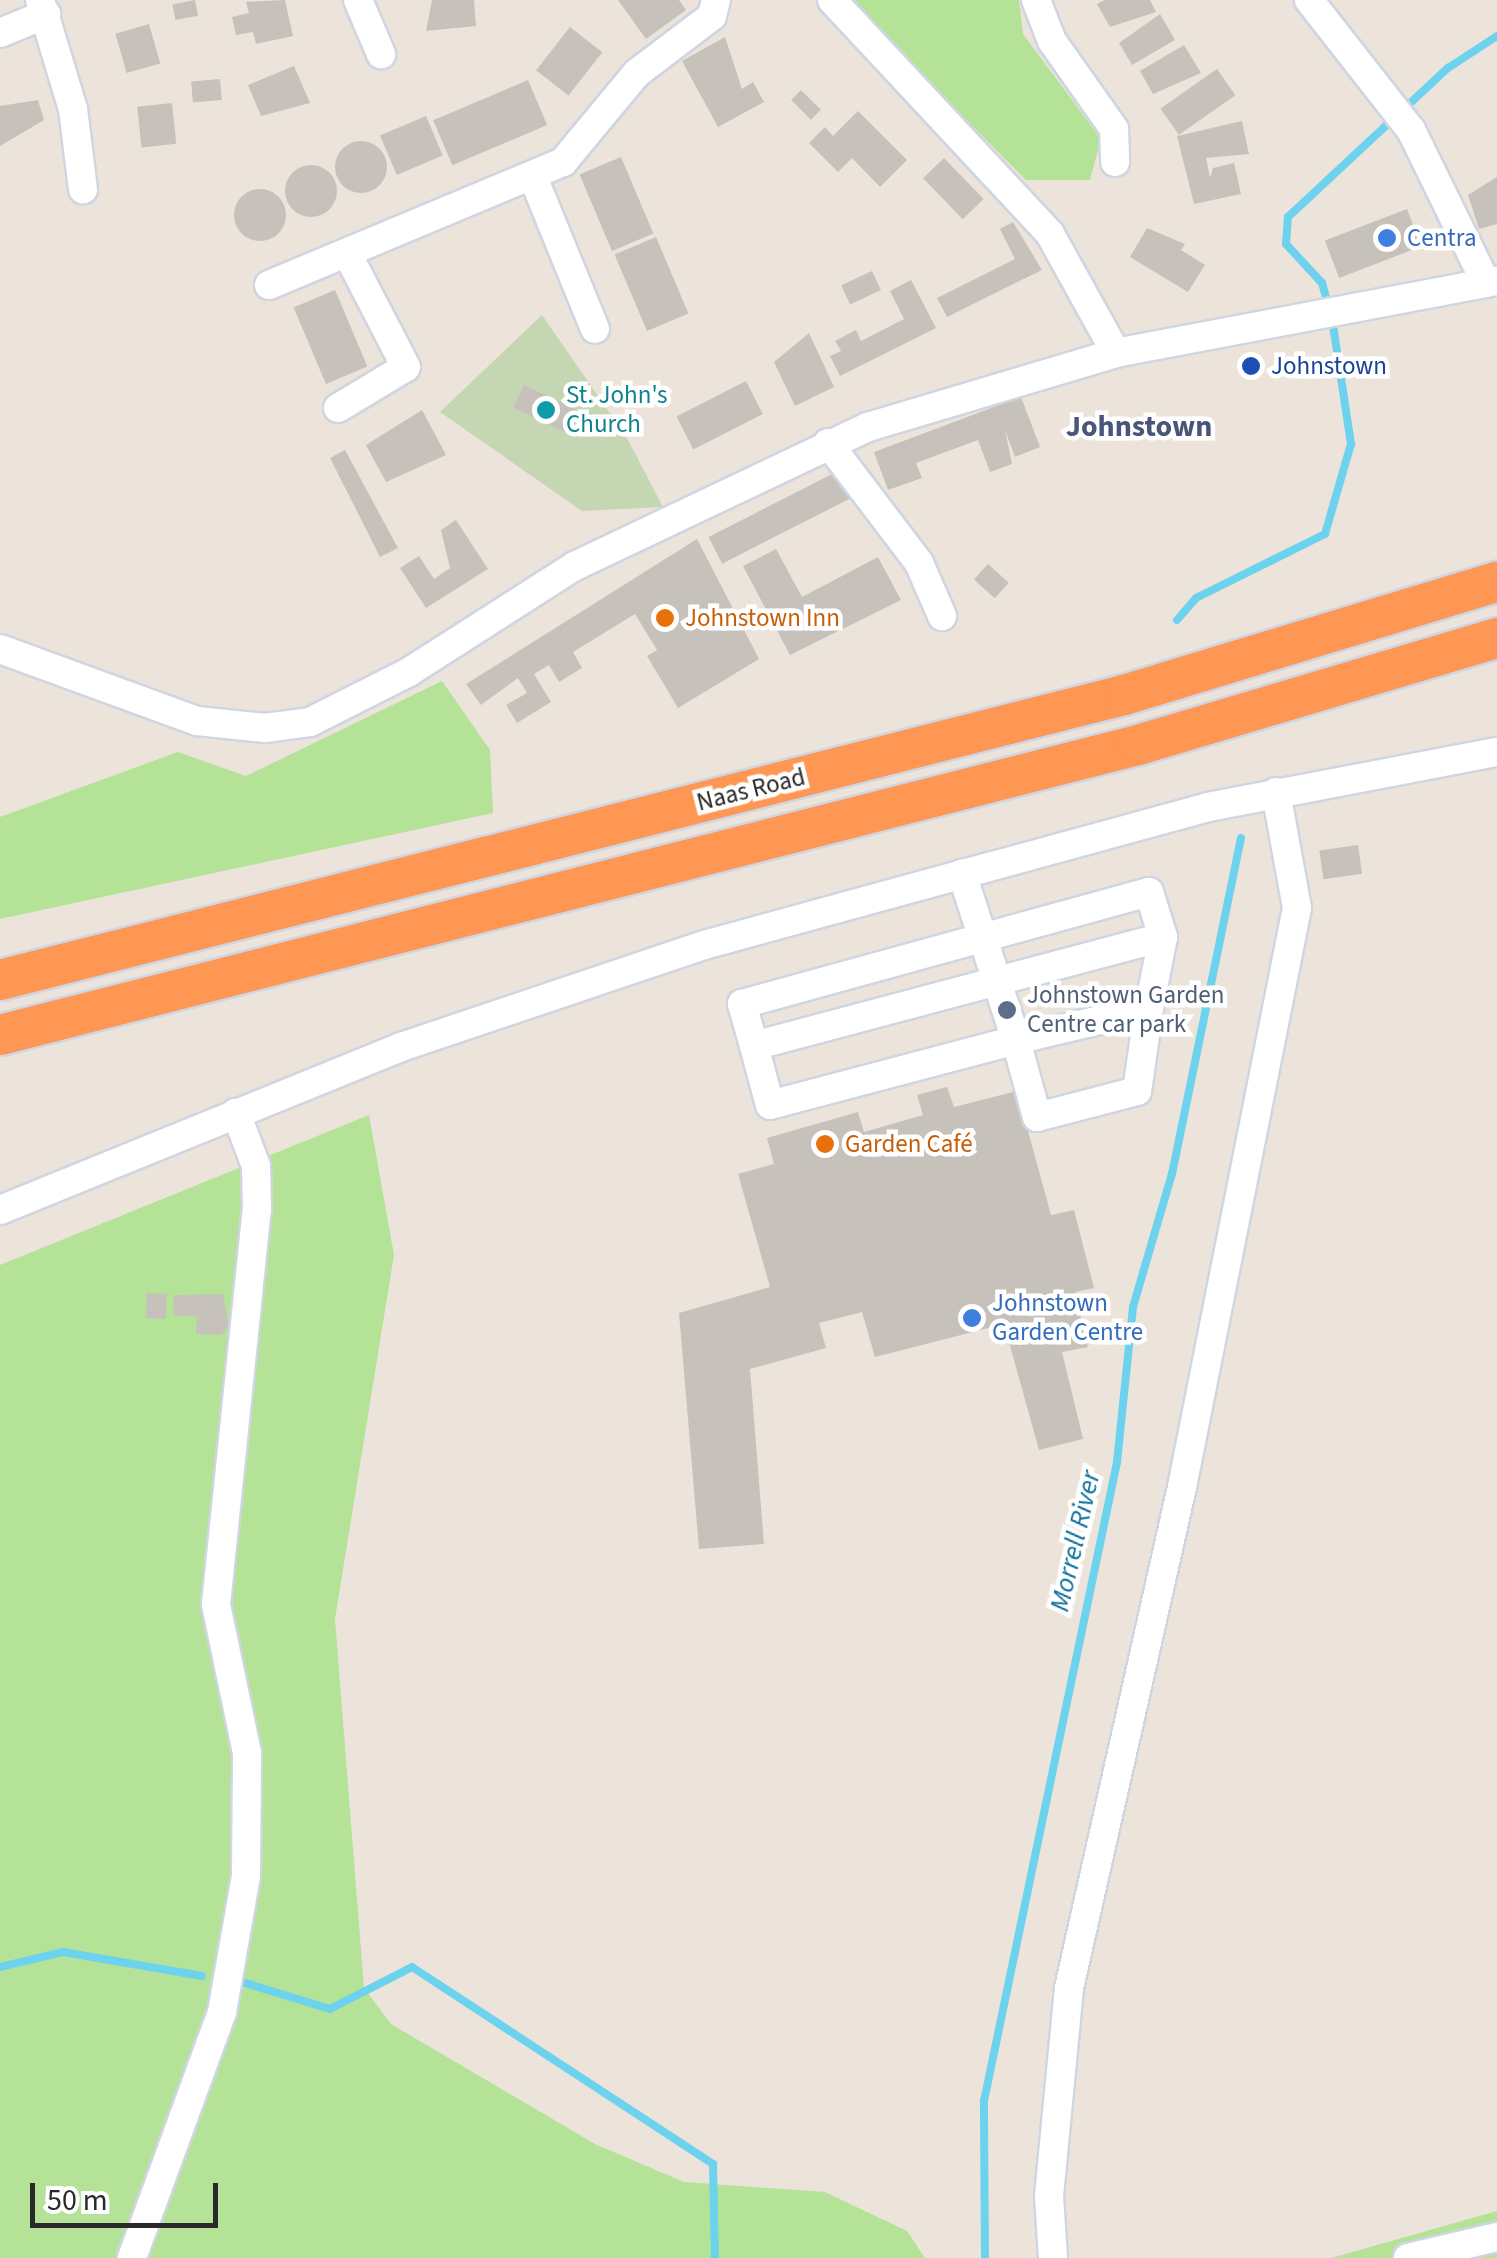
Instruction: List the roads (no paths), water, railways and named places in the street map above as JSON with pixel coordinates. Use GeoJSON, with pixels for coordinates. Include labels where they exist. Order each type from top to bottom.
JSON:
{"type":"FeatureCollection","features":[{"type":"Feature","properties":{"kind":"highway","name":"Naas Road"},"geometry":{"type":"LineString","coordinates":[[0,980],[1124,695],[1497,582]]}},
{"type":"Feature","properties":{"kind":"highway","name":"Naas Road"},"geometry":{"type":"LineString","coordinates":[[0,1034],[1138,745],[1497,638]]}},
{"type":"Feature","properties":{"kind":"street"},"geometry":{"type":"LineString","coordinates":[[358,0],[380,54]]}},
{"type":"Feature","properties":{"kind":"street"},"geometry":{"type":"LineString","coordinates":[[269,285],[532,178],[585,145],[628,84],[712,16],[716,0]]}},
{"type":"Feature","properties":{"kind":"street"},"geometry":{"type":"LineString","coordinates":[[832,0],[1050,234],[1116,353]]}},
{"type":"Feature","properties":{"kind":"street"},"geometry":{"type":"LineString","coordinates":[[1036,0],[1052,41],[1114,129],[1115,162]]}},
{"type":"Feature","properties":{"kind":"street"},"geometry":{"type":"LineString","coordinates":[[0,648],[197,721],[265,728],[310,722],[434,657],[575,566],[828,443],[972,390],[1116,353],[1492,282],[1411,130],[1310,0]]}},
{"type":"Feature","properties":{"kind":"street"},"geometry":{"type":"LineString","coordinates":[[0,33],[43,7],[83,188]]}},
{"type":"Feature","properties":{"kind":"street"},"geometry":{"type":"LineString","coordinates":[[532,178],[595,329]]}},
{"type":"Feature","properties":{"kind":"street"},"geometry":{"type":"LineString","coordinates":[[338,408],[406,367],[346,254]]}},
{"type":"Feature","properties":{"kind":"street"},"geometry":{"type":"LineString","coordinates":[[828,443],[919,563],[942,616]]}},
{"type":"Feature","properties":{"kind":"street"},"geometry":{"type":"LineString","coordinates":[[0,1210],[236,1113],[704,945],[1276,792],[1497,752]]}},
{"type":"Feature","properties":{"kind":"street"},"geometry":{"type":"LineString","coordinates":[[1053,2258],[1049,2196],[1069,1988],[1182,1487],[1296,908],[1276,792]]}},
{"type":"Feature","properties":{"kind":"street"},"geometry":{"type":"LineString","coordinates":[[962,874],[982,936],[998,982],[1016,1040],[1037,1117],[1138,1090],[1163,937],[1149,892],[982,936],[742,1004],[770,1106],[1016,1040],[1149,1008]]}},
{"type":"Feature","properties":{"kind":"street"},"geometry":{"type":"LineString","coordinates":[[754,1046],[1163,937]]}},
{"type":"Feature","properties":{"kind":"street"},"geometry":{"type":"LineString","coordinates":[[132,2258],[222,2012],[246,1876],[247,1753],[216,1604],[257,1210],[256,1166],[236,1113]]}},
{"type":"Feature","properties":{"kind":"street"},"geometry":{"type":"LineString","coordinates":[[1408,2258],[1497,2237]]}},
{"type":"Feature","properties":{"kind":"waterway"},"geometry":{"type":"LineString","coordinates":[[1328,305],[1322,283],[1286,244],[1288,217],[1448,68],[1497,36]]}},
{"type":"Feature","properties":{"kind":"waterway"},"geometry":{"type":"LineString","coordinates":[[1177,620],[1196,598],[1325,534],[1351,444],[1332,318]]}},
{"type":"Feature","properties":{"kind":"waterway","name":"Morrell River"},"geometry":{"type":"LineString","coordinates":[[985,2258],[984,2101],[1117,1462],[1133,1307],[1172,1174],[1241,838]]}},
{"type":"Feature","properties":{"kind":"waterway"},"geometry":{"type":"LineString","coordinates":[[0,1967],[63,1952],[202,1976]]}},
{"type":"Feature","properties":{"kind":"waterway"},"geometry":{"type":"LineString","coordinates":[[242,1982],[330,2009],[412,1967],[713,2164],[715,2258]]}},
{"type":"Feature","properties":{"kind":"place","name":"Centra"},"geometry":{"type":"Point","coordinates":[1387,238]}},
{"type":"Feature","properties":{"kind":"place","name":"Johnstown"},"geometry":{"type":"Point","coordinates":[1251,366]}},
{"type":"Feature","properties":{"kind":"place","name":"St. John's Church"},"geometry":{"type":"Point","coordinates":[546,410]}},
{"type":"Feature","properties":{"kind":"place","name":"Johnstown Inn"},"geometry":{"type":"Point","coordinates":[665,618]}},
{"type":"Feature","properties":{"kind":"place","name":"Johnstown Garden Centre car park"},"geometry":{"type":"Point","coordinates":[1007,1010]}},
{"type":"Feature","properties":{"kind":"place","name":"Garden Café"},"geometry":{"type":"Point","coordinates":[825,1144]}},
{"type":"Feature","properties":{"kind":"place","name":"Johnstown Garden Centre"},"geometry":{"type":"Point","coordinates":[972,1318]}},
{"type":"Feature","properties":{"kind":"district","name":"Johnstown"},"geometry":{"type":"Point","coordinates":[1139,427]}}]}
